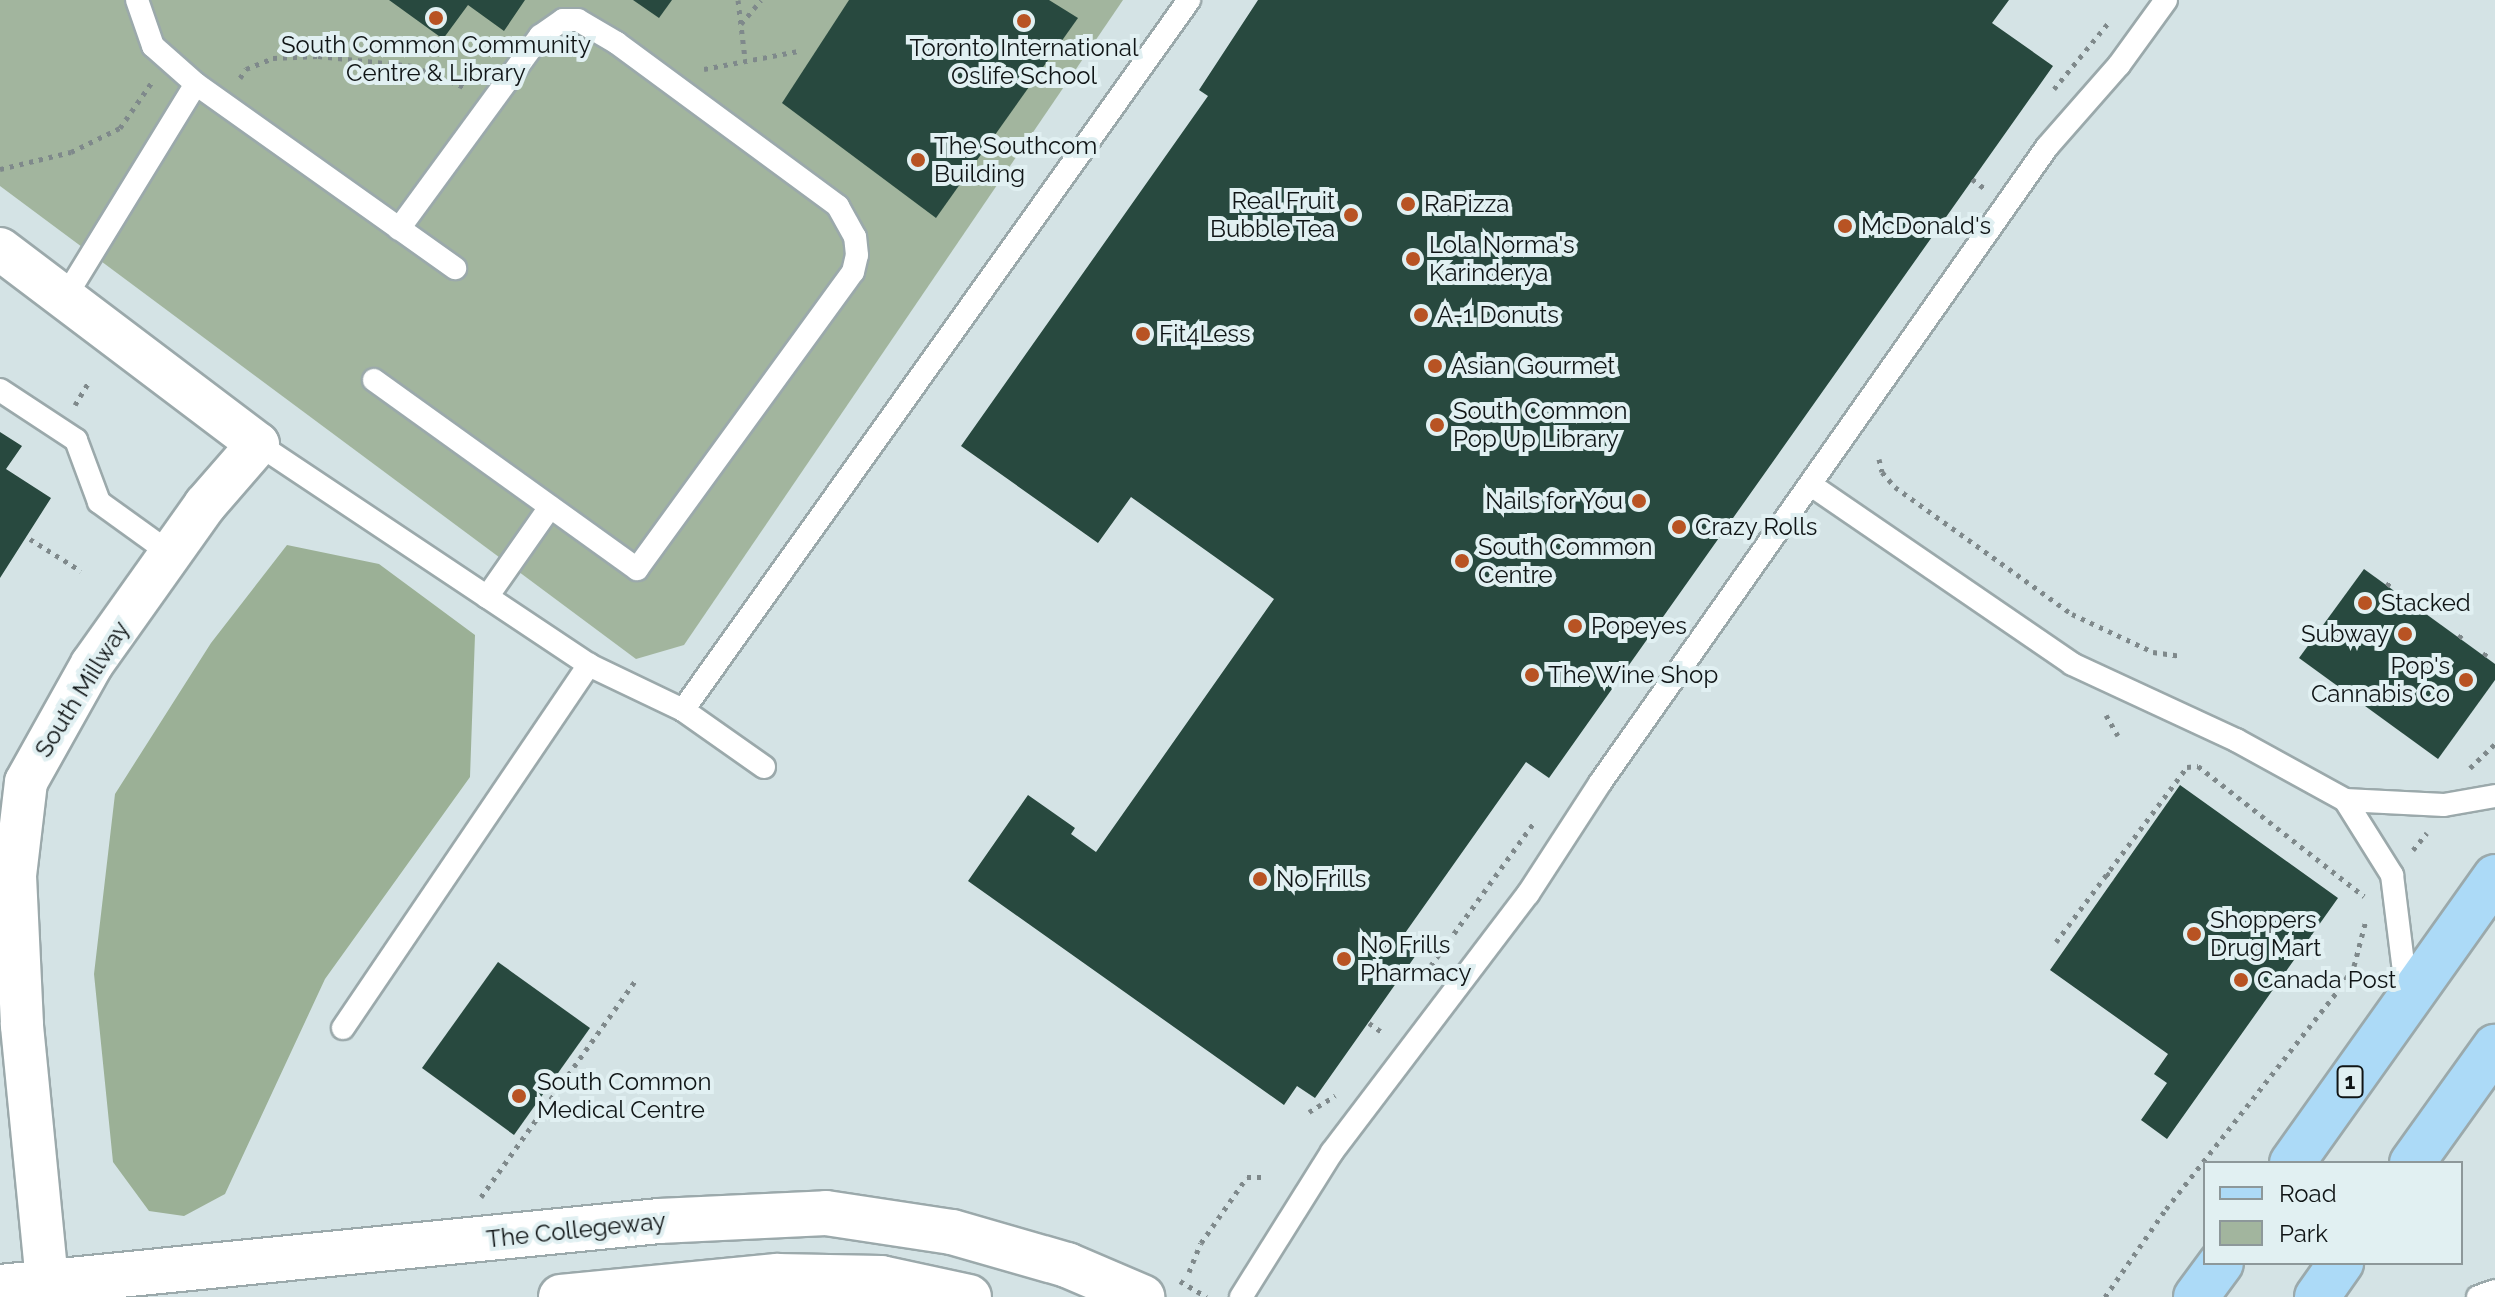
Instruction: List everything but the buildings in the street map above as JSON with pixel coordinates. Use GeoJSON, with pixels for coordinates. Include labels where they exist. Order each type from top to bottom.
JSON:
{"type":"FeatureCollection","features":[{"type":"Feature","properties":{"kind":"main road","name":"1"},"geometry":{"type":"LineString","coordinates":[[2293,1161],[2495,877]]}},
{"type":"Feature","properties":{"kind":"main road"},"geometry":{"type":"LineString","coordinates":[[2413,1161],[2495,1047]]}},
{"type":"Feature","properties":{"kind":"main road"},"geometry":{"type":"LineString","coordinates":[[2196,1297],[2220,1265]]}},
{"type":"Feature","properties":{"kind":"main road"},"geometry":{"type":"LineString","coordinates":[[2317,1297],[2340,1265]]}},
{"type":"Feature","properties":{"kind":"street"},"geometry":{"type":"LineString","coordinates":[[0,249],[258,444]]}},
{"type":"Feature","properties":{"kind":"street","name":"South Millway"},"geometry":{"type":"LineString","coordinates":[[47,1290],[21,1011],[12,802],[92,664],[171,554],[258,444]]}},
{"type":"Feature","properties":{"kind":"street","name":"The Collegeway"},"geometry":{"type":"LineString","coordinates":[[0,1287],[47,1290],[659,1221],[826,1213],[952,1232],[1067,1265],[1142,1297]]}},
{"type":"Feature","properties":{"kind":"street"},"geometry":{"type":"LineString","coordinates":[[561,1297],[777,1276],[881,1278],[969,1297]]}},
{"type":"Feature","properties":{"kind":"lane"},"geometry":{"type":"LineString","coordinates":[[137,0],[146,33],[166,62],[455,268]]}},
{"type":"Feature","properties":{"kind":"lane"},"geometry":{"type":"LineString","coordinates":[[683,710],[1189,0]]}},
{"type":"Feature","properties":{"kind":"lane"},"geometry":{"type":"LineString","coordinates":[[1241,1297],[1332,1152],[1528,894],[1579,814],[2047,147],[2119,65],[2166,0]]}},
{"type":"Feature","properties":{"kind":"lane"},"geometry":{"type":"LineString","coordinates":[[374,380],[637,569],[853,272],[855,237],[838,206],[666,78],[591,27],[563,20],[540,36],[399,229]]}},
{"type":"Feature","properties":{"kind":"lane"},"geometry":{"type":"LineString","coordinates":[[64,299],[196,84]]}},
{"type":"Feature","properties":{"kind":"lane"},"geometry":{"type":"LineString","coordinates":[[0,390],[76,440],[99,502],[171,554]]}},
{"type":"Feature","properties":{"kind":"lane"},"geometry":{"type":"LineString","coordinates":[[258,444],[589,665],[683,710],[764,767]]}},
{"type":"Feature","properties":{"kind":"lane"},"geometry":{"type":"LineString","coordinates":[[1811,485],[2072,664],[2236,740],[2345,800],[2429,805],[2495,796]]}},
{"type":"Feature","properties":{"kind":"lane"},"geometry":{"type":"LineString","coordinates":[[487,597],[550,507]]}},
{"type":"Feature","properties":{"kind":"lane"},"geometry":{"type":"LineString","coordinates":[[343,1028],[589,665]]}},
{"type":"Feature","properties":{"kind":"lane"},"geometry":{"type":"LineString","coordinates":[[2345,800],[2392,875],[2407,1001]]}},
{"type":"Feature","properties":{"kind":"lane"},"geometry":{"type":"LineString","coordinates":[[2478,1297],[2495,1291]]}},
{"type":"Feature","properties":{"kind":"path"},"geometry":{"type":"LineString","coordinates":[[738,0],[745,59]]}},
{"type":"Feature","properties":{"kind":"path"},"geometry":{"type":"LineString","coordinates":[[740,25],[761,0]]}},
{"type":"Feature","properties":{"kind":"path"},"geometry":{"type":"LineString","coordinates":[[666,78],[745,59],[798,51]]}},
{"type":"Feature","properties":{"kind":"path"},"geometry":{"type":"LineString","coordinates":[[224,103],[246,69],[273,58],[318,56],[413,66],[493,99]]}},
{"type":"Feature","properties":{"kind":"path"},"geometry":{"type":"LineString","coordinates":[[0,169],[71,152],[120,128],[166,62]]}},
{"type":"Feature","properties":{"kind":"path"},"geometry":{"type":"LineString","coordinates":[[1972,179],[1985,188]]}},
{"type":"Feature","properties":{"kind":"path"},"geometry":{"type":"LineString","coordinates":[[1879,459],[1882,472],[1895,487],[2072,614],[2153,652],[2180,656]]}},
{"type":"Feature","properties":{"kind":"path"},"geometry":{"type":"LineString","coordinates":[[30,539],[81,571]]}},
{"type":"Feature","properties":{"kind":"path"},"geometry":{"type":"LineString","coordinates":[[2387,586],[2392,579]]}},
{"type":"Feature","properties":{"kind":"path"},"geometry":{"type":"LineString","coordinates":[[2466,774],[2495,744]]}},
{"type":"Feature","properties":{"kind":"path"},"geometry":{"type":"LineString","coordinates":[[2056,942],[2172,781],[2187,767],[2198,766],[2372,901]]}},
{"type":"Feature","properties":{"kind":"path"},"geometry":{"type":"LineString","coordinates":[[2408,855],[2435,824]]}},
{"type":"Feature","properties":{"kind":"path"},"geometry":{"type":"LineString","coordinates":[[2106,873],[2114,879]]}},
{"type":"Feature","properties":{"kind":"path"},"geometry":{"type":"LineString","coordinates":[[2204,1161],[2340,988],[2354,966],[2367,915]]}},
{"type":"Feature","properties":{"kind":"path"},"geometry":{"type":"LineString","coordinates":[[481,1197],[637,978]]}},
{"type":"Feature","properties":{"kind":"path"},"geometry":{"type":"LineString","coordinates":[[1369,1023],[1382,1032]]}},
{"type":"Feature","properties":{"kind":"path"},"geometry":{"type":"LineString","coordinates":[[2105,1297],[2203,1162]]}},
{"type":"Feature","properties":{"kind":"path"},"geometry":{"type":"LineString","coordinates":[[1189,1272],[1201,1243],[1247,1177],[1266,1177]]}},
{"type":"Feature","properties":{"kind":"green space"},"geometry":{"type":"Polygon","coordinates":[[[0,0],[1123,0],[684,645],[636,659],[0,186],[0,0]]]}},
{"type":"Feature","properties":{"kind":"green space"},"geometry":{"type":"Polygon","coordinates":[[[287,545],[379,564],[475,635],[470,777],[325,979],[225,1194],[184,1216],[149,1211],[113,1162],[94,974],[115,794],[211,643],[287,545]]]}},
{"type":"Feature","properties":{"kind":"place","name":"South Common Community Centre & Library"},"geometry":{"type":"Point","coordinates":[436,18]}},
{"type":"Feature","properties":{"kind":"place","name":"Toronto International Oslife School"},"geometry":{"type":"Point","coordinates":[1024,21]}},
{"type":"Feature","properties":{"kind":"place","name":"The Southcom Building"},"geometry":{"type":"Point","coordinates":[918,160]}},
{"type":"Feature","properties":{"kind":"place","name":"RaPizza"},"geometry":{"type":"Point","coordinates":[1408,204]}},
{"type":"Feature","properties":{"kind":"place","name":"Real Fruit Bubble Tea"},"geometry":{"type":"Point","coordinates":[1351,215]}},
{"type":"Feature","properties":{"kind":"place","name":"McDonald's"},"geometry":{"type":"Point","coordinates":[1845,226]}},
{"type":"Feature","properties":{"kind":"place","name":"Lola Norma's Karinderya"},"geometry":{"type":"Point","coordinates":[1413,259]}},
{"type":"Feature","properties":{"kind":"place","name":"A-1 Donuts"},"geometry":{"type":"Point","coordinates":[1421,315]}},
{"type":"Feature","properties":{"kind":"place","name":"Fit4Less"},"geometry":{"type":"Point","coordinates":[1143,334]}},
{"type":"Feature","properties":{"kind":"place","name":"Asian Gourmet"},"geometry":{"type":"Point","coordinates":[1435,366]}},
{"type":"Feature","properties":{"kind":"place","name":"South Common Pop Up Library"},"geometry":{"type":"Point","coordinates":[1437,425]}},
{"type":"Feature","properties":{"kind":"place","name":"Nails for You"},"geometry":{"type":"Point","coordinates":[1639,501]}},
{"type":"Feature","properties":{"kind":"place","name":"Crazy Rolls"},"geometry":{"type":"Point","coordinates":[1679,527]}},
{"type":"Feature","properties":{"kind":"place","name":"South Common Centre"},"geometry":{"type":"Point","coordinates":[1462,561]}},
{"type":"Feature","properties":{"kind":"place","name":"Stacked"},"geometry":{"type":"Point","coordinates":[2365,603]}},
{"type":"Feature","properties":{"kind":"place","name":"Popeyes"},"geometry":{"type":"Point","coordinates":[1575,626]}},
{"type":"Feature","properties":{"kind":"place","name":"Subway"},"geometry":{"type":"Point","coordinates":[2405,634]}},
{"type":"Feature","properties":{"kind":"place","name":"The Wine Shop"},"geometry":{"type":"Point","coordinates":[1532,675]}},
{"type":"Feature","properties":{"kind":"place","name":"Pop's Cannabis Co"},"geometry":{"type":"Point","coordinates":[2466,680]}},
{"type":"Feature","properties":{"kind":"place","name":"No Frills"},"geometry":{"type":"Point","coordinates":[1260,879]}},
{"type":"Feature","properties":{"kind":"place","name":"Shoppers Drug Mart"},"geometry":{"type":"Point","coordinates":[2194,934]}},
{"type":"Feature","properties":{"kind":"place","name":"No Frills Pharmacy"},"geometry":{"type":"Point","coordinates":[1344,959]}},
{"type":"Feature","properties":{"kind":"place","name":"Canada Post"},"geometry":{"type":"Point","coordinates":[2241,980]}},
{"type":"Feature","properties":{"kind":"place","name":"South Common Medical Centre"},"geometry":{"type":"Point","coordinates":[519,1096]}}]}
